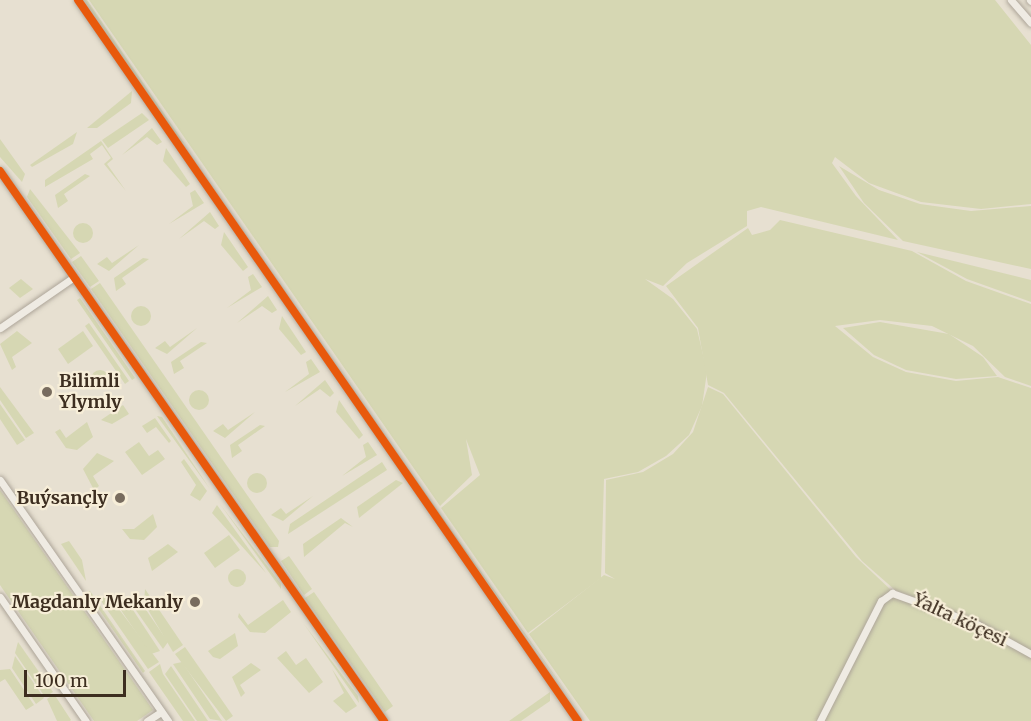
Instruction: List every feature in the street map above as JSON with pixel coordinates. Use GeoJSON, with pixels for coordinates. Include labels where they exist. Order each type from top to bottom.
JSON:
{"type":"FeatureCollection","features":[{"type":"Feature","properties":{"kind":"street"},"geometry":{"type":"LineString","coordinates":[[78,0],[578,721]]}},
{"type":"Feature","properties":{"kind":"street"},"geometry":{"type":"LineString","coordinates":[[1011,0],[1031,23]]}},
{"type":"Feature","properties":{"kind":"street"},"geometry":{"type":"LineString","coordinates":[[0,171],[384,721]]}},
{"type":"Feature","properties":{"kind":"street"},"geometry":{"type":"LineString","coordinates":[[0,328],[74,277]]}},
{"type":"Feature","properties":{"kind":"street"},"geometry":{"type":"LineString","coordinates":[[0,480],[168,721]]}},
{"type":"Feature","properties":{"kind":"street","name":"Ýalta köçesi"},"geometry":{"type":"LineString","coordinates":[[820,721],[881,601],[892,593],[975,623],[1031,654]]}},
{"type":"Feature","properties":{"kind":"street"},"geometry":{"type":"LineString","coordinates":[[0,597],[86,721]]}},
{"type":"Feature","properties":{"kind":"street"},"geometry":{"type":"LineString","coordinates":[[147,721],[161,712]]}},
{"type":"Feature","properties":{"kind":"green space"},"geometry":{"type":"Polygon","coordinates":[[[84,0],[87,0],[184,143],[181,142],[84,0]]]}},
{"type":"Feature","properties":{"kind":"green space"},"geometry":{"type":"Polygon","coordinates":[[[89,0],[995,0],[1031,45],[1031,204],[981,209],[921,202],[869,183],[835,157],[832,163],[856,196],[898,240],[761,207],[747,211],[747,226],[687,263],[663,286],[645,279],[673,299],[697,329],[707,372],[702,406],[689,435],[666,456],[638,472],[604,479],[601,578],[528,633],[441,508],[480,475],[466,439],[472,475],[440,506],[89,0]]]}},
{"type":"Feature","properties":{"kind":"green space"},"geometry":{"type":"Polygon","coordinates":[[[132,91],[131,103],[97,128],[87,128],[132,91]]]}},
{"type":"Feature","properties":{"kind":"green space"},"geometry":{"type":"Polygon","coordinates":[[[142,113],[149,120],[108,148],[102,140],[142,113]]]}},
{"type":"Feature","properties":{"kind":"green space"},"geometry":{"type":"Polygon","coordinates":[[[152,128],[162,142],[157,145],[147,137],[122,155],[152,128]]]}},
{"type":"Feature","properties":{"kind":"green space"},"geometry":{"type":"Polygon","coordinates":[[[77,132],[73,144],[32,167],[30,165],[77,132]]]}},
{"type":"Feature","properties":{"kind":"green space"},"geometry":{"type":"Polygon","coordinates":[[[0,139],[25,174],[22,182],[0,157],[0,139]]]}},
{"type":"Feature","properties":{"kind":"green space"},"geometry":{"type":"Polygon","coordinates":[[[101,141],[113,159],[107,164],[126,191],[104,164],[111,158],[102,145],[90,154],[93,159],[45,187],[45,180],[101,141]]]}},
{"type":"Feature","properties":{"kind":"green space"},"geometry":{"type":"Polygon","coordinates":[[[166,148],[190,184],[186,187],[163,161],[166,148]]]}},
{"type":"Feature","properties":{"kind":"green space"},"geometry":{"type":"Polygon","coordinates":[[[839,166],[879,190],[920,204],[971,211],[1031,206],[1031,269],[903,241],[864,203],[839,166]]]}},
{"type":"Feature","properties":{"kind":"green space"},"geometry":{"type":"Polygon","coordinates":[[[85,174],[90,176],[64,194],[68,201],[58,208],[55,195],[85,174]]]}},
{"type":"Feature","properties":{"kind":"green space"},"geometry":{"type":"Polygon","coordinates":[[[30,189],[80,253],[71,259],[27,197],[30,189]]]}},
{"type":"Feature","properties":{"kind":"green space"},"geometry":{"type":"Polygon","coordinates":[[[195,190],[204,203],[169,224],[193,206],[190,193],[195,190]]]}},
{"type":"Feature","properties":{"kind":"green space"},"geometry":{"type":"Polygon","coordinates":[[[210,212],[219,226],[215,229],[204,221],[179,239],[210,212]]]}},
{"type":"Feature","properties":{"kind":"green space"},"geometry":{"type":"Polygon","coordinates":[[[780,220],[912,251],[966,281],[1031,304],[1031,386],[1005,377],[973,346],[932,326],[880,320],[835,326],[873,357],[906,372],[956,381],[998,377],[1031,388],[1031,652],[975,620],[895,590],[862,561],[724,393],[708,385],[698,328],[666,286],[748,228],[752,235],[770,230],[780,220]]]}},
{"type":"Feature","properties":{"kind":"green space"},"geometry":{"type":"Polygon","coordinates":[[[83,223],[90,226],[93,233],[90,240],[83,243],[76,240],[73,233],[76,226],[83,223]]]}},
{"type":"Feature","properties":{"kind":"green space"},"geometry":{"type":"Polygon","coordinates":[[[224,232],[248,267],[243,271],[221,245],[224,232]]]}},
{"type":"Feature","properties":{"kind":"green space"},"geometry":{"type":"Polygon","coordinates":[[[139,245],[109,271],[97,264],[107,257],[112,263],[139,245]]]}},
{"type":"Feature","properties":{"kind":"green space"},"geometry":{"type":"Polygon","coordinates":[[[917,252],[1031,280],[1031,302],[967,279],[917,252]]]}},
{"type":"Feature","properties":{"kind":"green space"},"geometry":{"type":"Polygon","coordinates":[[[81,256],[99,281],[90,287],[72,262],[81,256]]]}},
{"type":"Feature","properties":{"kind":"green space"},"geometry":{"type":"Polygon","coordinates":[[[143,258],[149,259],[122,278],[126,284],[116,291],[114,278],[143,258]]]}},
{"type":"Feature","properties":{"kind":"green space"},"geometry":{"type":"Polygon","coordinates":[[[253,274],[262,287],[227,308],[251,290],[248,277],[253,274]]]}},
{"type":"Feature","properties":{"kind":"green space"},"geometry":{"type":"Polygon","coordinates":[[[21,279],[33,289],[20,298],[9,288],[21,279]]]}},
{"type":"Feature","properties":{"kind":"green space"},"geometry":{"type":"Polygon","coordinates":[[[100,283],[279,541],[278,547],[270,547],[91,289],[100,283]]]}},
{"type":"Feature","properties":{"kind":"green space"},"geometry":{"type":"Polygon","coordinates":[[[285,291],[353,391],[587,721],[394,452],[285,291]]]}},
{"type":"Feature","properties":{"kind":"green space"},"geometry":{"type":"Polygon","coordinates":[[[268,296],[277,310],[272,313],[262,306],[237,323],[268,296]]]}},
{"type":"Feature","properties":{"kind":"green space"},"geometry":{"type":"Polygon","coordinates":[[[80,298],[135,378],[132,380],[77,300],[80,298]]]}},
{"type":"Feature","properties":{"kind":"green space"},"geometry":{"type":"Polygon","coordinates":[[[141,306],[148,309],[151,316],[148,323],[141,326],[134,323],[131,316],[134,309],[141,306]]]}},
{"type":"Feature","properties":{"kind":"green space"},"geometry":{"type":"Polygon","coordinates":[[[282,316],[306,352],[301,355],[279,329],[282,316]]]}},
{"type":"Feature","properties":{"kind":"green space"},"geometry":{"type":"Polygon","coordinates":[[[880,322],[949,334],[983,357],[997,376],[956,379],[906,370],[874,355],[843,328],[880,322]]]}},
{"type":"Feature","properties":{"kind":"green space"},"geometry":{"type":"Polygon","coordinates":[[[89,323],[129,381],[125,384],[85,326],[89,323]]]}},
{"type":"Feature","properties":{"kind":"green space"},"geometry":{"type":"Polygon","coordinates":[[[197,328],[167,354],[155,348],[165,341],[170,347],[197,328]]]}},
{"type":"Feature","properties":{"kind":"green space"},"geometry":{"type":"Polygon","coordinates":[[[17,331],[32,343],[12,357],[16,367],[12,370],[0,344],[17,331]]]}},
{"type":"Feature","properties":{"kind":"green space"},"geometry":{"type":"Polygon","coordinates":[[[83,331],[93,346],[68,364],[58,349],[83,331]]]}},
{"type":"Feature","properties":{"kind":"green space"},"geometry":{"type":"Polygon","coordinates":[[[201,342],[207,343],[180,361],[184,368],[174,374],[171,362],[201,342]]]}},
{"type":"Feature","properties":{"kind":"green space"},"geometry":{"type":"Polygon","coordinates":[[[311,359],[320,372],[285,392],[309,374],[306,362],[311,359]]]}},
{"type":"Feature","properties":{"kind":"green space"},"geometry":{"type":"Polygon","coordinates":[[[100,370],[106,373],[109,379],[106,385],[100,388],[94,385],[91,379],[94,373],[100,370]]]}},
{"type":"Feature","properties":{"kind":"green space"},"geometry":{"type":"Polygon","coordinates":[[[325,380],[334,393],[330,397],[320,389],[295,406],[325,380]]]}},
{"type":"Feature","properties":{"kind":"green space"},"geometry":{"type":"Polygon","coordinates":[[[0,387],[34,433],[26,438],[0,400],[0,387]]]}},
{"type":"Feature","properties":{"kind":"green space"},"geometry":{"type":"Polygon","coordinates":[[[708,387],[723,394],[856,557],[892,591],[877,602],[817,721],[590,721],[529,634],[604,575],[615,579],[605,573],[606,480],[643,472],[673,454],[693,432],[708,387]]]}},
{"type":"Feature","properties":{"kind":"green space"},"geometry":{"type":"Polygon","coordinates":[[[199,390],[206,393],[209,400],[206,407],[199,410],[192,407],[189,400],[192,393],[199,390]]]}},
{"type":"Feature","properties":{"kind":"green space"},"geometry":{"type":"Polygon","coordinates":[[[339,400],[363,435],[359,439],[336,412],[339,400]]]}},
{"type":"Feature","properties":{"kind":"green space"},"geometry":{"type":"Polygon","coordinates":[[[0,404],[25,440],[17,445],[0,419],[0,404]]]}},
{"type":"Feature","properties":{"kind":"green space"},"geometry":{"type":"Polygon","coordinates":[[[123,405],[129,414],[112,424],[101,420],[123,405]]]}},
{"type":"Feature","properties":{"kind":"green space"},"geometry":{"type":"Polygon","coordinates":[[[255,412],[225,438],[213,431],[223,424],[228,430],[255,412]]]}},
{"type":"Feature","properties":{"kind":"green space"},"geometry":{"type":"Polygon","coordinates":[[[157,416],[162,417],[210,489],[157,416]]]}},
{"type":"Feature","properties":{"kind":"green space"},"geometry":{"type":"Polygon","coordinates":[[[155,418],[171,441],[169,443],[156,427],[147,433],[142,426],[155,418]]]}},
{"type":"Feature","properties":{"kind":"green space"},"geometry":{"type":"Polygon","coordinates":[[[87,422],[93,437],[77,450],[66,448],[55,432],[60,429],[66,438],[87,422]]]}},
{"type":"Feature","properties":{"kind":"green space"},"geometry":{"type":"Polygon","coordinates":[[[260,425],[265,426],[238,445],[242,451],[232,458],[230,445],[260,425]]]}},
{"type":"Feature","properties":{"kind":"green space"},"geometry":{"type":"Polygon","coordinates":[[[139,442],[149,456],[158,450],[165,459],[142,475],[125,452],[139,442]]]}},
{"type":"Feature","properties":{"kind":"green space"},"geometry":{"type":"Polygon","coordinates":[[[368,442],[377,455],[342,476],[366,457],[363,445],[368,442]]]}},
{"type":"Feature","properties":{"kind":"green space"},"geometry":{"type":"Polygon","coordinates":[[[97,453],[114,461],[93,476],[99,486],[94,490],[83,469],[97,453]]]}},
{"type":"Feature","properties":{"kind":"green space"},"geometry":{"type":"Polygon","coordinates":[[[184,459],[207,491],[200,501],[190,495],[196,485],[181,462],[184,459]]]}},
{"type":"Feature","properties":{"kind":"green space"},"geometry":{"type":"Polygon","coordinates":[[[382,462],[387,470],[288,534],[290,524],[382,462]]]}},
{"type":"Feature","properties":{"kind":"green space"},"geometry":{"type":"Polygon","coordinates":[[[257,473],[264,476],[267,483],[264,490],[257,493],[250,490],[247,483],[250,476],[257,473]]]}},
{"type":"Feature","properties":{"kind":"green space"},"geometry":{"type":"Polygon","coordinates":[[[396,480],[403,483],[359,518],[357,507],[396,480]]]}},
{"type":"Feature","properties":{"kind":"green space"},"geometry":{"type":"Polygon","coordinates":[[[0,490],[153,710],[137,721],[94,721],[0,585],[0,490]]]}},
{"type":"Feature","properties":{"kind":"green space"},"geometry":{"type":"Polygon","coordinates":[[[313,496],[283,521],[271,515],[281,508],[286,514],[313,496]]]}},
{"type":"Feature","properties":{"kind":"green space"},"geometry":{"type":"Polygon","coordinates":[[[220,504],[281,584],[281,589],[220,504]]]}},
{"type":"Feature","properties":{"kind":"green space"},"geometry":{"type":"Polygon","coordinates":[[[217,505],[266,573],[212,513],[217,505]]]}},
{"type":"Feature","properties":{"kind":"green space"},"geometry":{"type":"Polygon","coordinates":[[[153,514],[157,527],[144,540],[130,539],[122,529],[134,529],[153,514]]]}},
{"type":"Feature","properties":{"kind":"green space"},"geometry":{"type":"Polygon","coordinates":[[[341,518],[353,527],[345,523],[304,557],[303,544],[341,518]]]}},
{"type":"Feature","properties":{"kind":"green space"},"geometry":{"type":"Polygon","coordinates":[[[229,535],[240,550],[215,568],[204,553],[229,535]]]}},
{"type":"Feature","properties":{"kind":"green space"},"geometry":{"type":"Polygon","coordinates":[[[69,541],[82,560],[86,581],[61,544],[69,541]]]}},
{"type":"Feature","properties":{"kind":"green space"},"geometry":{"type":"Polygon","coordinates":[[[168,544],[178,552],[152,571],[148,558],[168,544]]]}},
{"type":"Feature","properties":{"kind":"green space"},"geometry":{"type":"Polygon","coordinates":[[[289,556],[312,589],[304,595],[281,561],[289,556]]]}},
{"type":"Feature","properties":{"kind":"green space"},"geometry":{"type":"Polygon","coordinates":[[[233,569],[241,569],[246,574],[244,585],[233,587],[228,582],[228,574],[233,569]]]}},
{"type":"Feature","properties":{"kind":"green space"},"geometry":{"type":"Polygon","coordinates":[[[145,589],[183,645],[173,652],[144,603],[145,589]]]}},
{"type":"Feature","properties":{"kind":"green space"},"geometry":{"type":"Polygon","coordinates":[[[90,591],[145,671],[143,673],[87,592],[90,591]]]}},
{"type":"Feature","properties":{"kind":"green space"},"geometry":{"type":"Polygon","coordinates":[[[314,592],[393,706],[385,712],[305,598],[314,592]]]}},
{"type":"Feature","properties":{"kind":"green space"},"geometry":{"type":"Polygon","coordinates":[[[97,595],[112,600],[159,662],[148,669],[97,595]]]}},
{"type":"Feature","properties":{"kind":"green space"},"geometry":{"type":"Polygon","coordinates":[[[893,595],[973,625],[1031,656],[1031,721],[822,721],[881,605],[893,595]]]}},
{"type":"Feature","properties":{"kind":"green space"},"geometry":{"type":"Polygon","coordinates":[[[114,600],[133,610],[160,651],[151,654],[114,600]]]}},
{"type":"Feature","properties":{"kind":"green space"},"geometry":{"type":"Polygon","coordinates":[[[283,600],[291,612],[265,633],[250,632],[238,617],[239,613],[248,625],[283,600]]]}},
{"type":"Feature","properties":{"kind":"green space"},"geometry":{"type":"Polygon","coordinates":[[[142,604],[168,642],[163,649],[135,609],[142,604]]]}},
{"type":"Feature","properties":{"kind":"green space"},"geometry":{"type":"Polygon","coordinates":[[[304,624],[358,696],[359,703],[304,624]]]}},
{"type":"Feature","properties":{"kind":"green space"},"geometry":{"type":"Polygon","coordinates":[[[235,633],[238,646],[220,659],[213,657],[208,651],[235,633]]]}},
{"type":"Feature","properties":{"kind":"green space"},"geometry":{"type":"Polygon","coordinates":[[[18,642],[53,692],[45,697],[15,653],[18,642]]]}},
{"type":"Feature","properties":{"kind":"green space"},"geometry":{"type":"Polygon","coordinates":[[[185,647],[233,716],[226,721],[175,654],[185,647]]]}},
{"type":"Feature","properties":{"kind":"green space"},"geometry":{"type":"Polygon","coordinates":[[[286,651],[296,665],[306,658],[323,682],[309,693],[277,658],[286,651]]]}},
{"type":"Feature","properties":{"kind":"green space"},"geometry":{"type":"Polygon","coordinates":[[[15,656],[44,698],[36,704],[12,668],[15,656]]]}},
{"type":"Feature","properties":{"kind":"green space"},"geometry":{"type":"Polygon","coordinates":[[[182,662],[222,721],[210,719],[173,664],[182,662]]]}},
{"type":"Feature","properties":{"kind":"green space"},"geometry":{"type":"Polygon","coordinates":[[[251,663],[261,670],[240,685],[245,693],[241,697],[232,677],[251,663]]]}},
{"type":"Feature","properties":{"kind":"green space"},"geometry":{"type":"Polygon","coordinates":[[[160,664],[163,674],[195,721],[183,721],[149,672],[160,664]]]}},
{"type":"Feature","properties":{"kind":"green space"},"geometry":{"type":"Polygon","coordinates":[[[171,666],[208,721],[197,721],[165,674],[171,666]]]}},
{"type":"Feature","properties":{"kind":"green space"},"geometry":{"type":"Polygon","coordinates":[[[10,669],[34,705],[26,710],[5,679],[0,682],[0,670],[10,669]]]}},
{"type":"Feature","properties":{"kind":"green space"},"geometry":{"type":"Polygon","coordinates":[[[332,669],[357,706],[346,713],[333,701],[344,693],[332,669]]]}},
{"type":"Feature","properties":{"kind":"green space"},"geometry":{"type":"Polygon","coordinates":[[[550,692],[550,701],[521,721],[509,721],[550,692]]]}},
{"type":"Feature","properties":{"kind":"green space"},"geometry":{"type":"Polygon","coordinates":[[[54,694],[70,721],[57,721],[47,699],[54,694]]]}},
{"type":"Feature","properties":{"kind":"cycle path"},"geometry":{"type":"LineString","coordinates":[[78,0],[578,721]]}},
{"type":"Feature","properties":{"kind":"cycle path"},"geometry":{"type":"LineString","coordinates":[[0,171],[384,721]]}},
{"type":"Feature","properties":{"kind":"place","name":"Bilimli Ylymly"},"geometry":{"type":"Point","coordinates":[47,392]}},
{"type":"Feature","properties":{"kind":"place","name":"Buýsançly"},"geometry":{"type":"Point","coordinates":[120,498]}},
{"type":"Feature","properties":{"kind":"place","name":"Magdanly Mekanly"},"geometry":{"type":"Point","coordinates":[195,602]}}]}
